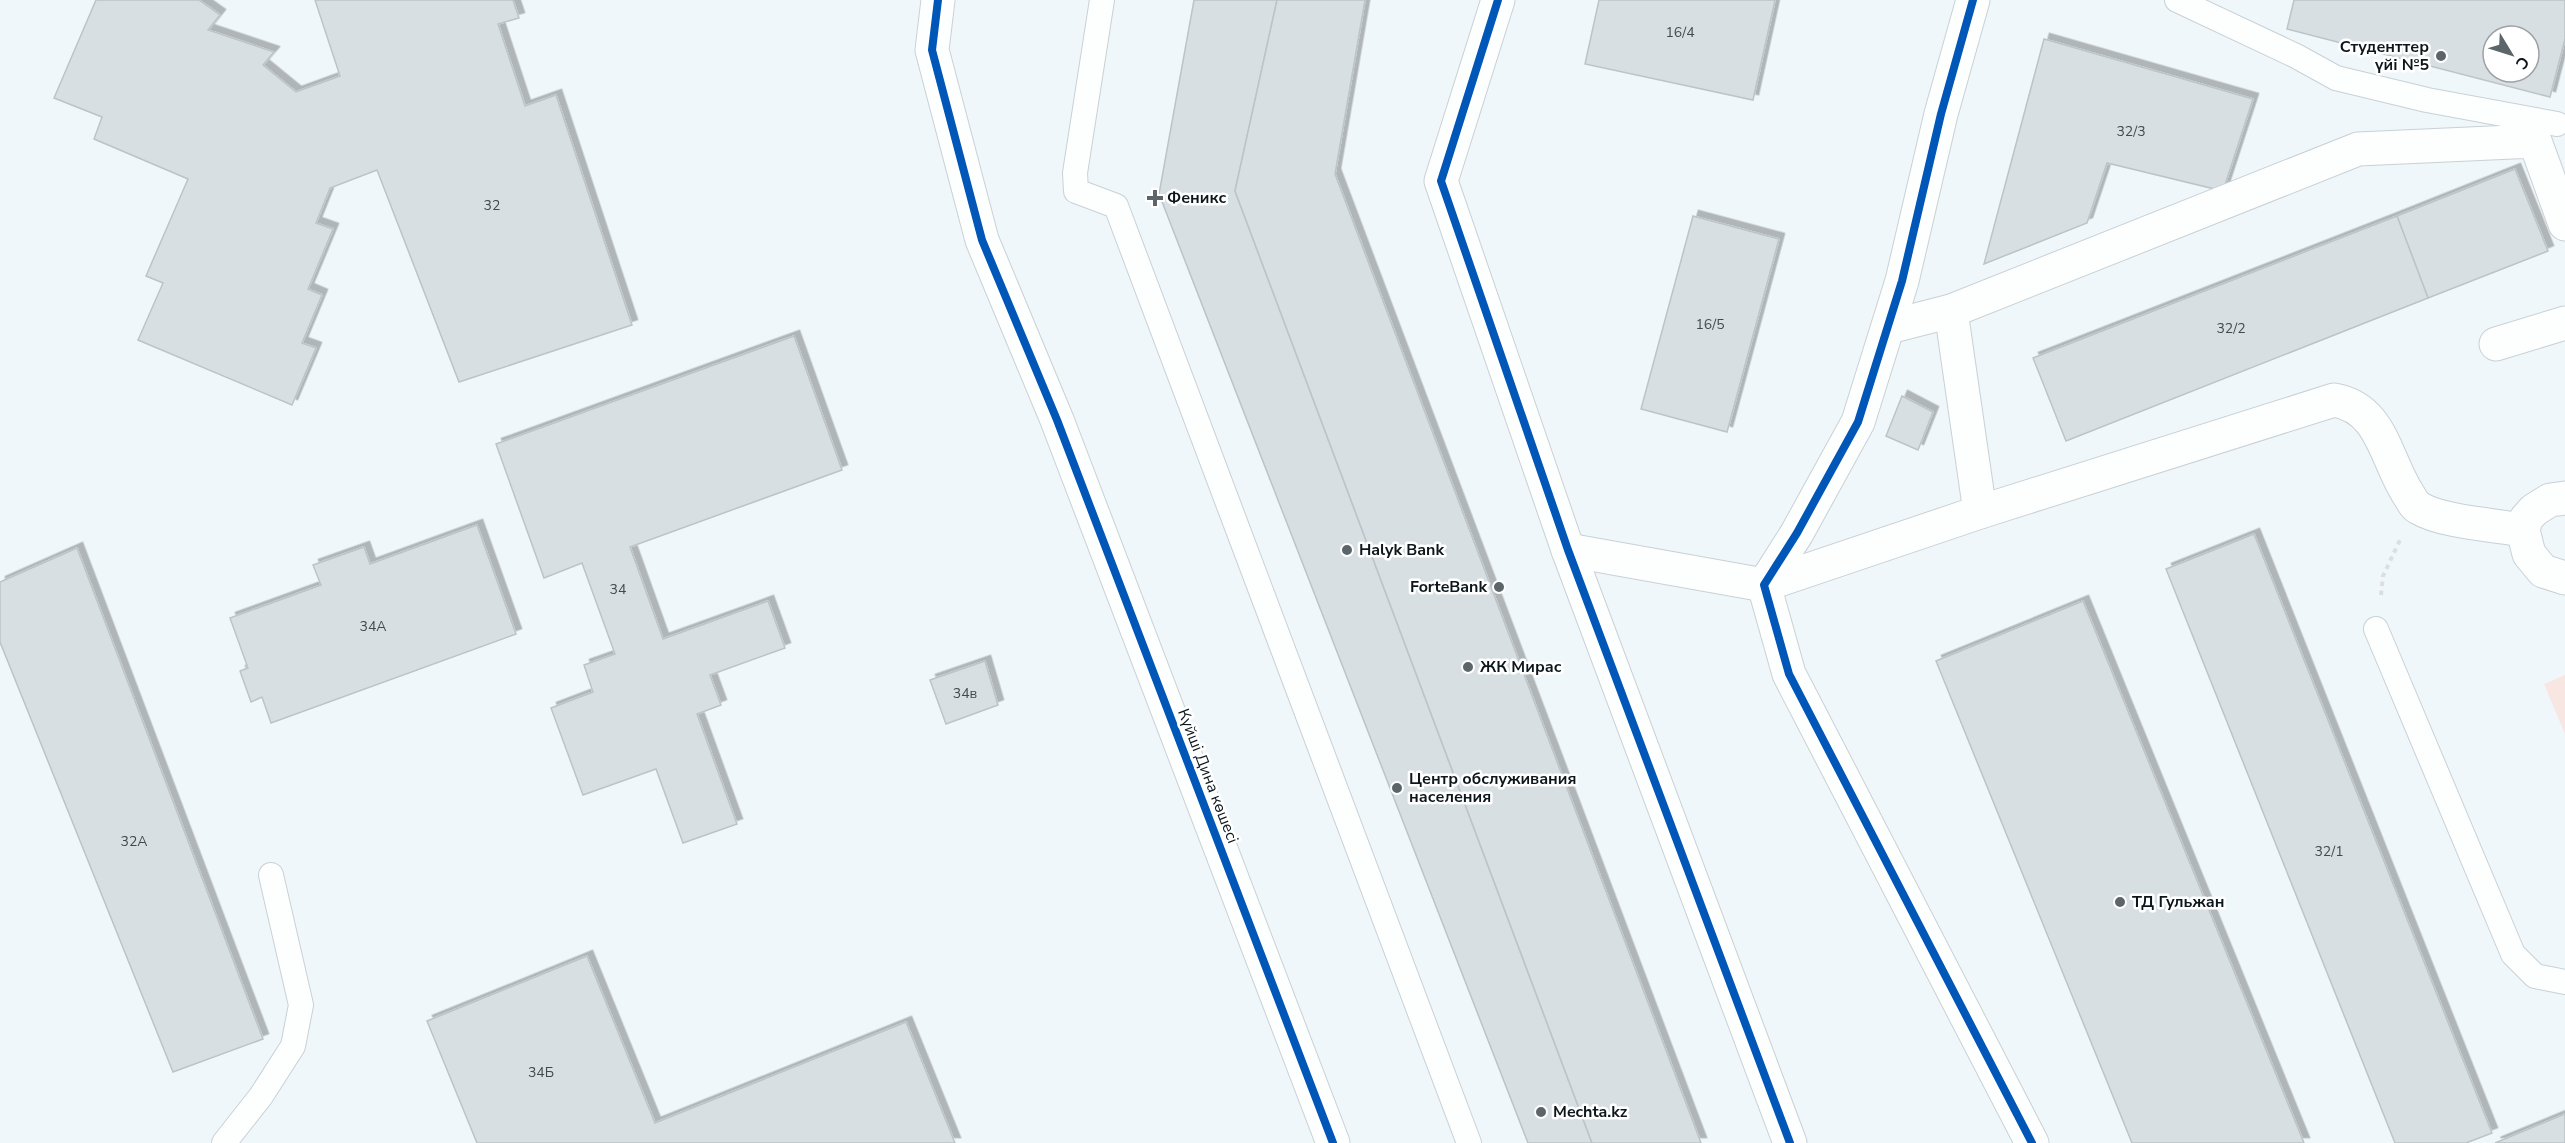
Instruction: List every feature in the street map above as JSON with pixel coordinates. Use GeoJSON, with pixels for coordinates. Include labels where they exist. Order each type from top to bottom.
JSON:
{"type":"FeatureCollection","features":[{"type":"Feature","properties":{"kind":"street","name":"Күйші Дина көшесі"},"geometry":{"type":"LineString","coordinates":[[938,0],[932,50],[982,240],[1057,420],[1333,1143]]}},
{"type":"Feature","properties":{"kind":"street"},"geometry":{"type":"LineString","coordinates":[[1498,0],[1442,181],[1568,550],[1790,1143]]}},
{"type":"Feature","properties":{"kind":"street"},"geometry":{"type":"LineString","coordinates":[[1973,0],[1943,104],[1889,327],[1858,422],[1797,533],[1764,585],[1789,674],[2032,1143]]}},
{"type":"Feature","properties":{"kind":"street"},"geometry":{"type":"LineString","coordinates":[[1889,327],[1951,311],[2358,149],[2552,127],[2565,224]]}},
{"type":"Feature","properties":{"kind":"street"},"geometry":{"type":"LineString","coordinates":[[1951,311],[1980,512]]}},
{"type":"Feature","properties":{"kind":"street"},"geometry":{"type":"LineString","coordinates":[[2496,344],[2565,323]]}},
{"type":"Feature","properties":{"kind":"street"},"geometry":{"type":"LineString","coordinates":[[1568,550],[1764,585],[1980,512],[2334,400],[2349,402],[2371,418],[2405,489],[2417,508],[2447,518],[2523,530]]}},
{"type":"Feature","properties":{"kind":"street"},"geometry":{"type":"LineString","coordinates":[[2565,498],[2550,500],[2534,510],[2526,519],[2523,530],[2529,554],[2543,571],[2565,579]]}},
{"type":"Feature","properties":{"kind":"lane"},"geometry":{"type":"LineString","coordinates":[[1102,0],[1076,173],[1076,192],[1116,206],[1469,1143]]}},
{"type":"Feature","properties":{"kind":"lane"},"geometry":{"type":"LineString","coordinates":[[2177,0],[2296,56],[2336,78],[2552,127]]}},
{"type":"Feature","properties":{"kind":"lane"},"geometry":{"type":"LineString","coordinates":[[2376,629],[2513,954],[2535,976],[2565,982]]}},
{"type":"Feature","properties":{"kind":"lane"},"geometry":{"type":"LineString","coordinates":[[224,1143],[261,1095],[293,1046],[301,1005],[271,875]]}},
{"type":"Feature","properties":{"kind":"path"},"geometry":{"type":"LineString","coordinates":[[2376,629],[2383,576],[2417,508]]}},
{"type":"Feature","properties":{"kind":"shaded area"},"geometry":{"type":"Polygon","coordinates":[[[2565,675],[2565,734],[2544,684],[2565,675]]]}},
{"type":"Feature","properties":{"kind":"building"},"geometry":{"type":"Polygon","coordinates":[[[96,0],[199,0],[220,15],[208,30],[274,52],[263,65],[296,92],[340,76],[315,0],[513,0],[519,18],[498,24],[525,106],[556,95],[632,325],[459,382],[377,170],[330,188],[316,223],[333,229],[308,289],[322,295],[302,343],[316,348],[292,405],[138,340],[163,283],[146,276],[188,179],[94,139],[102,117],[54,98],[96,0]]]}},
{"type":"Feature","properties":{"kind":"building"},"geometry":{"type":"Polygon","coordinates":[[[1194,0],[1277,0],[1235,191],[1592,1143],[1528,1143],[1159,194],[1194,0]]]}},
{"type":"Feature","properties":{"kind":"building","name":"ЖК Мирас"},"geometry":{"type":"Polygon","coordinates":[[[1277,0],[1365,0],[1335,174],[1701,1143],[1592,1143],[1235,191],[1277,0]]]}},
{"type":"Feature","properties":{"kind":"building"},"geometry":{"type":"Polygon","coordinates":[[[1599,0],[1775,0],[1753,100],[1585,64],[1599,0]]]}},
{"type":"Feature","properties":{"kind":"building","name":"Студенттер үйі №5"},"geometry":{"type":"Polygon","coordinates":[[[2294,0],[2565,0],[2565,39],[2550,97],[2500,84],[2541,84],[2541,24],[2481,24],[2481,79],[2287,29],[2294,0]]]}},
{"type":"Feature","properties":{"kind":"building"},"geometry":{"type":"Polygon","coordinates":[[[2044,39],[2253,99],[2223,191],[2107,163],[2087,223],[1984,264],[2044,39]]]}},
{"type":"Feature","properties":{"kind":"building"},"geometry":{"type":"Polygon","coordinates":[[[2515,169],[2548,251],[2428,298],[2397,216],[2515,169]]]}},
{"type":"Feature","properties":{"kind":"building"},"geometry":{"type":"Polygon","coordinates":[[[1693,216],[1779,239],[1727,432],[1641,409],[1693,216]]]}},
{"type":"Feature","properties":{"kind":"building"},"geometry":{"type":"Polygon","coordinates":[[[2397,216],[2428,298],[2066,441],[2033,358],[2397,216]]]}},
{"type":"Feature","properties":{"kind":"building"},"geometry":{"type":"Polygon","coordinates":[[[794,336],[842,470],[630,547],[663,639],[768,601],[785,648],[710,675],[721,705],[697,714],[737,824],[683,843],[656,769],[583,795],[551,708],[593,692],[584,665],[615,654],[582,563],[544,578],[496,444],[794,336]]]}},
{"type":"Feature","properties":{"kind":"building"},"geometry":{"type":"Polygon","coordinates":[[[1902,396],[1933,412],[1918,450],[1886,436],[1902,396]]]}},
{"type":"Feature","properties":{"kind":"building"},"geometry":{"type":"Polygon","coordinates":[[[477,525],[516,634],[271,723],[262,697],[251,702],[240,671],[248,668],[230,618],[321,585],[313,565],[364,547],[370,564],[477,525]]]}},
{"type":"Feature","properties":{"kind":"building"},"geometry":{"type":"Polygon","coordinates":[[[2254,534],[2492,1133],[2466,1143],[2395,1143],[2166,569],[2254,534]]]}},
{"type":"Feature","properties":{"kind":"building"},"geometry":{"type":"Polygon","coordinates":[[[77,548],[263,1039],[173,1072],[0,642],[0,582],[77,548]]]}},
{"type":"Feature","properties":{"kind":"building","name":"ТД Гульжан"},"geometry":{"type":"Polygon","coordinates":[[[2083,601],[2304,1143],[2132,1143],[1936,661],[2083,601]]]}},
{"type":"Feature","properties":{"kind":"building"},"geometry":{"type":"Polygon","coordinates":[[[985,661],[998,705],[946,724],[930,680],[985,661]]]}},
{"type":"Feature","properties":{"kind":"building"},"geometry":{"type":"Polygon","coordinates":[[[587,956],[655,1123],[906,1022],[955,1143],[477,1143],[427,1021],[587,956]]]}},
{"type":"Feature","properties":{"kind":"building"},"geometry":{"type":"Polygon","coordinates":[[[2565,1114],[2565,1143],[2495,1143],[2565,1114]]]}},
{"type":"Feature","properties":{"kind":"cycle path"},"geometry":{"type":"LineString","coordinates":[[938,0],[932,50],[982,240],[1057,420],[1333,1143]]}},
{"type":"Feature","properties":{"kind":"cycle path"},"geometry":{"type":"LineString","coordinates":[[1498,0],[1441,181],[1568,550],[1790,1143]]}},
{"type":"Feature","properties":{"kind":"cycle path"},"geometry":{"type":"LineString","coordinates":[[1973,0],[1941,114],[1902,281],[1858,422],[1797,533],[1764,585],[1789,674],[2032,1143]]}},
{"type":"Feature","properties":{"kind":"place","name":"Студенттер үйі №5"},"geometry":{"type":"Point","coordinates":[2441,56]}},
{"type":"Feature","properties":{"kind":"place","name":"Феникс"},"geometry":{"type":"Point","coordinates":[1155,198]}},
{"type":"Feature","properties":{"kind":"place","name":"Halyk Bank"},"geometry":{"type":"Point","coordinates":[1347,550]}},
{"type":"Feature","properties":{"kind":"place","name":"ForteBank"},"geometry":{"type":"Point","coordinates":[1499,587]}},
{"type":"Feature","properties":{"kind":"place","name":"ЖК Мирас"},"geometry":{"type":"Point","coordinates":[1468,667]}},
{"type":"Feature","properties":{"kind":"place","name":"Центр обслуживания населения"},"geometry":{"type":"Point","coordinates":[1397,788]}},
{"type":"Feature","properties":{"kind":"place","name":"ТД Гульжан"},"geometry":{"type":"Point","coordinates":[2120,902]}},
{"type":"Feature","properties":{"kind":"place","name":"Mechta.kz"},"geometry":{"type":"Point","coordinates":[1541,1112]}}]}
